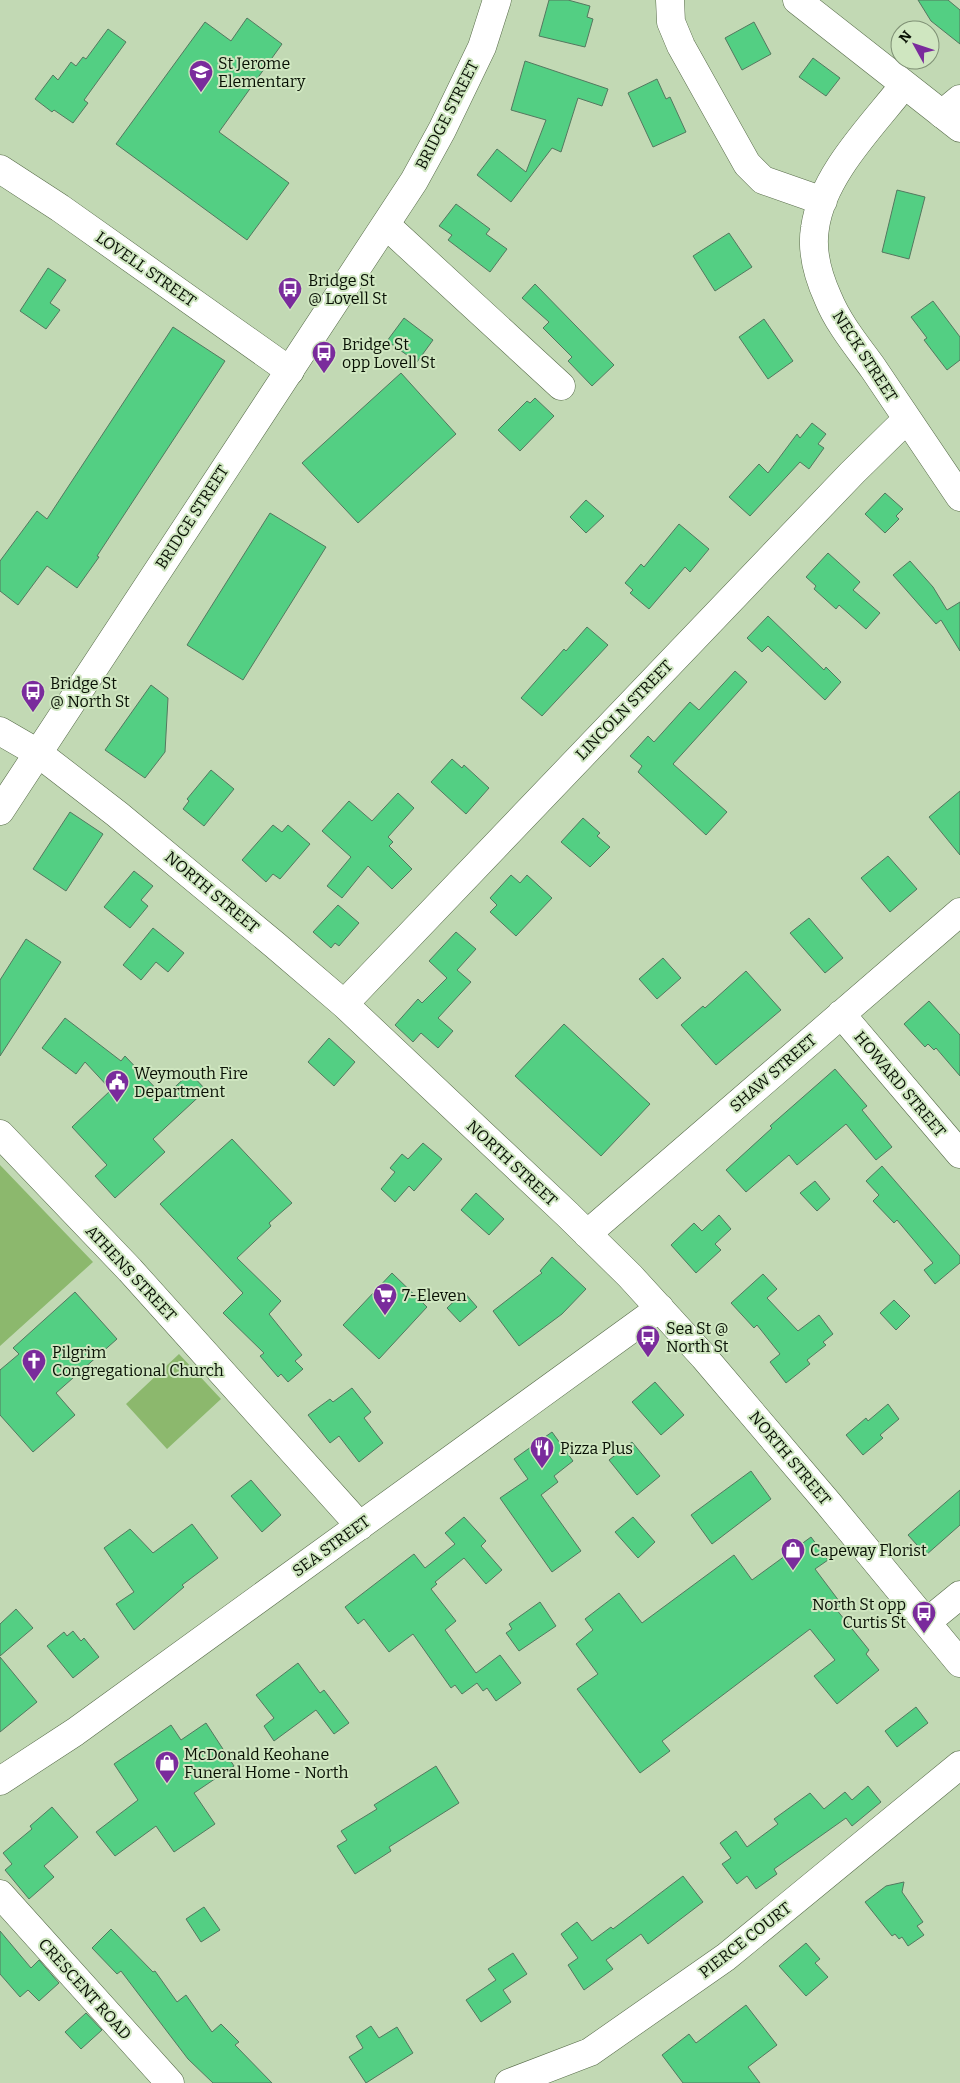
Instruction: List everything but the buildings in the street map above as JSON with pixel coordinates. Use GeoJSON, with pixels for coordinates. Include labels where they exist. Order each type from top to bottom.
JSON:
{"type":"FeatureCollection","features":[{"type":"Feature","properties":{"kind":"street","name":"BRIDGE STREET"},"geometry":{"type":"LineString","coordinates":[[0,811],[414,181],[442,130],[482,47],[497,0]]}},
{"type":"Feature","properties":{"kind":"street"},"geometry":{"type":"LineString","coordinates":[[670,0],[671,22],[681,46],[747,164],[763,180],[823,200]]}},
{"type":"Feature","properties":{"kind":"street"},"geometry":{"type":"LineString","coordinates":[[797,0],[904,85],[954,114]]}},
{"type":"Feature","properties":{"kind":"street","name":"NECK STREET"},"geometry":{"type":"LineString","coordinates":[[904,85],[848,156],[834,178],[823,200],[815,227],[814,255],[828,300],[960,497]]}},
{"type":"Feature","properties":{"kind":"street","name":"LOVELL STREET"},"geometry":{"type":"LineString","coordinates":[[0,168],[290,371]]}},
{"type":"Feature","properties":{"kind":"street"},"geometry":{"type":"LineString","coordinates":[[386,225],[561,386]]}},
{"type":"Feature","properties":{"kind":"street","name":"LINCOLN STREET"},"geometry":{"type":"LineString","coordinates":[[344,1004],[832,494],[907,419]]}},
{"type":"Feature","properties":{"kind":"street","name":"NORTH STREET"},"geometry":{"type":"LineString","coordinates":[[0,731],[38,754],[117,814],[344,1004],[587,1234],[660,1308],[828,1503],[960,1663]]}},
{"type":"Feature","properties":{"kind":"street","name":"SHAW STREET"},"geometry":{"type":"LineString","coordinates":[[587,1234],[960,912]]}},
{"type":"Feature","properties":{"kind":"street","name":"HOWARD STREET"},"geometry":{"type":"LineString","coordinates":[[841,1014],[960,1154]]}},
{"type":"Feature","properties":{"kind":"street","name":"ATHENS STREET"},"geometry":{"type":"LineString","coordinates":[[0,1134],[130,1270],[360,1526]]}},
{"type":"Feature","properties":{"kind":"street","name":"SEA STREET"},"geometry":{"type":"LineString","coordinates":[[0,1781],[75,1732],[660,1308]]}},
{"type":"Feature","properties":{"kind":"street"},"geometry":{"type":"LineString","coordinates":[[927,1622],[960,1594]]}},
{"type":"Feature","properties":{"kind":"street","name":"PIERCE COURT"},"geometry":{"type":"LineString","coordinates":[[509,2083],[590,2052],[726,1957],[960,1765]]}},
{"type":"Feature","properties":{"kind":"street","name":"CRESCENT ROAD"},"geometry":{"type":"LineString","coordinates":[[0,1894],[170,2083]]}},
{"type":"Feature","properties":{"kind":"green space"},"geometry":{"type":"Polygon","coordinates":[[[0,1165],[93,1262],[0,1346],[0,1165]]]}},
{"type":"Feature","properties":{"kind":"green space"},"geometry":{"type":"Polygon","coordinates":[[[179,1354],[221,1399],[167,1449],[126,1404],[179,1354]]]}},
{"type":"Feature","properties":{"kind":"place","name":"St Jerome Elementary"},"geometry":{"type":"Point","coordinates":[201,93]}},
{"type":"Feature","properties":{"kind":"place","name":"Bridge St @ Lovell St"},"geometry":{"type":"Point","coordinates":[290,310]}},
{"type":"Feature","properties":{"kind":"place","name":"Bridge St opp Lovell St"},"geometry":{"type":"Point","coordinates":[324,374]}},
{"type":"Feature","properties":{"kind":"place","name":"Bridge St @ North St"},"geometry":{"type":"Point","coordinates":[33,713]}},
{"type":"Feature","properties":{"kind":"place","name":"Weymouth Fire Department"},"geometry":{"type":"Point","coordinates":[117,1103]}},
{"type":"Feature","properties":{"kind":"place","name":"7-Eleven"},"geometry":{"type":"Point","coordinates":[385,1316]}},
{"type":"Feature","properties":{"kind":"place","name":"Sea St @ North St"},"geometry":{"type":"Point","coordinates":[648,1358]}},
{"type":"Feature","properties":{"kind":"place","name":"Pilgrim Congregational Church"},"geometry":{"type":"Point","coordinates":[34,1382]}},
{"type":"Feature","properties":{"kind":"place","name":"Pizza Plus"},"geometry":{"type":"Point","coordinates":[542,1469]}},
{"type":"Feature","properties":{"kind":"place","name":"Capeway Florist"},"geometry":{"type":"Point","coordinates":[793,1571]}},
{"type":"Feature","properties":{"kind":"place","name":"North St opp Curtis St"},"geometry":{"type":"Point","coordinates":[924,1634]}},
{"type":"Feature","properties":{"kind":"place","name":"McDonald Keohane Funeral Home - North"},"geometry":{"type":"Point","coordinates":[167,1784]}}]}
